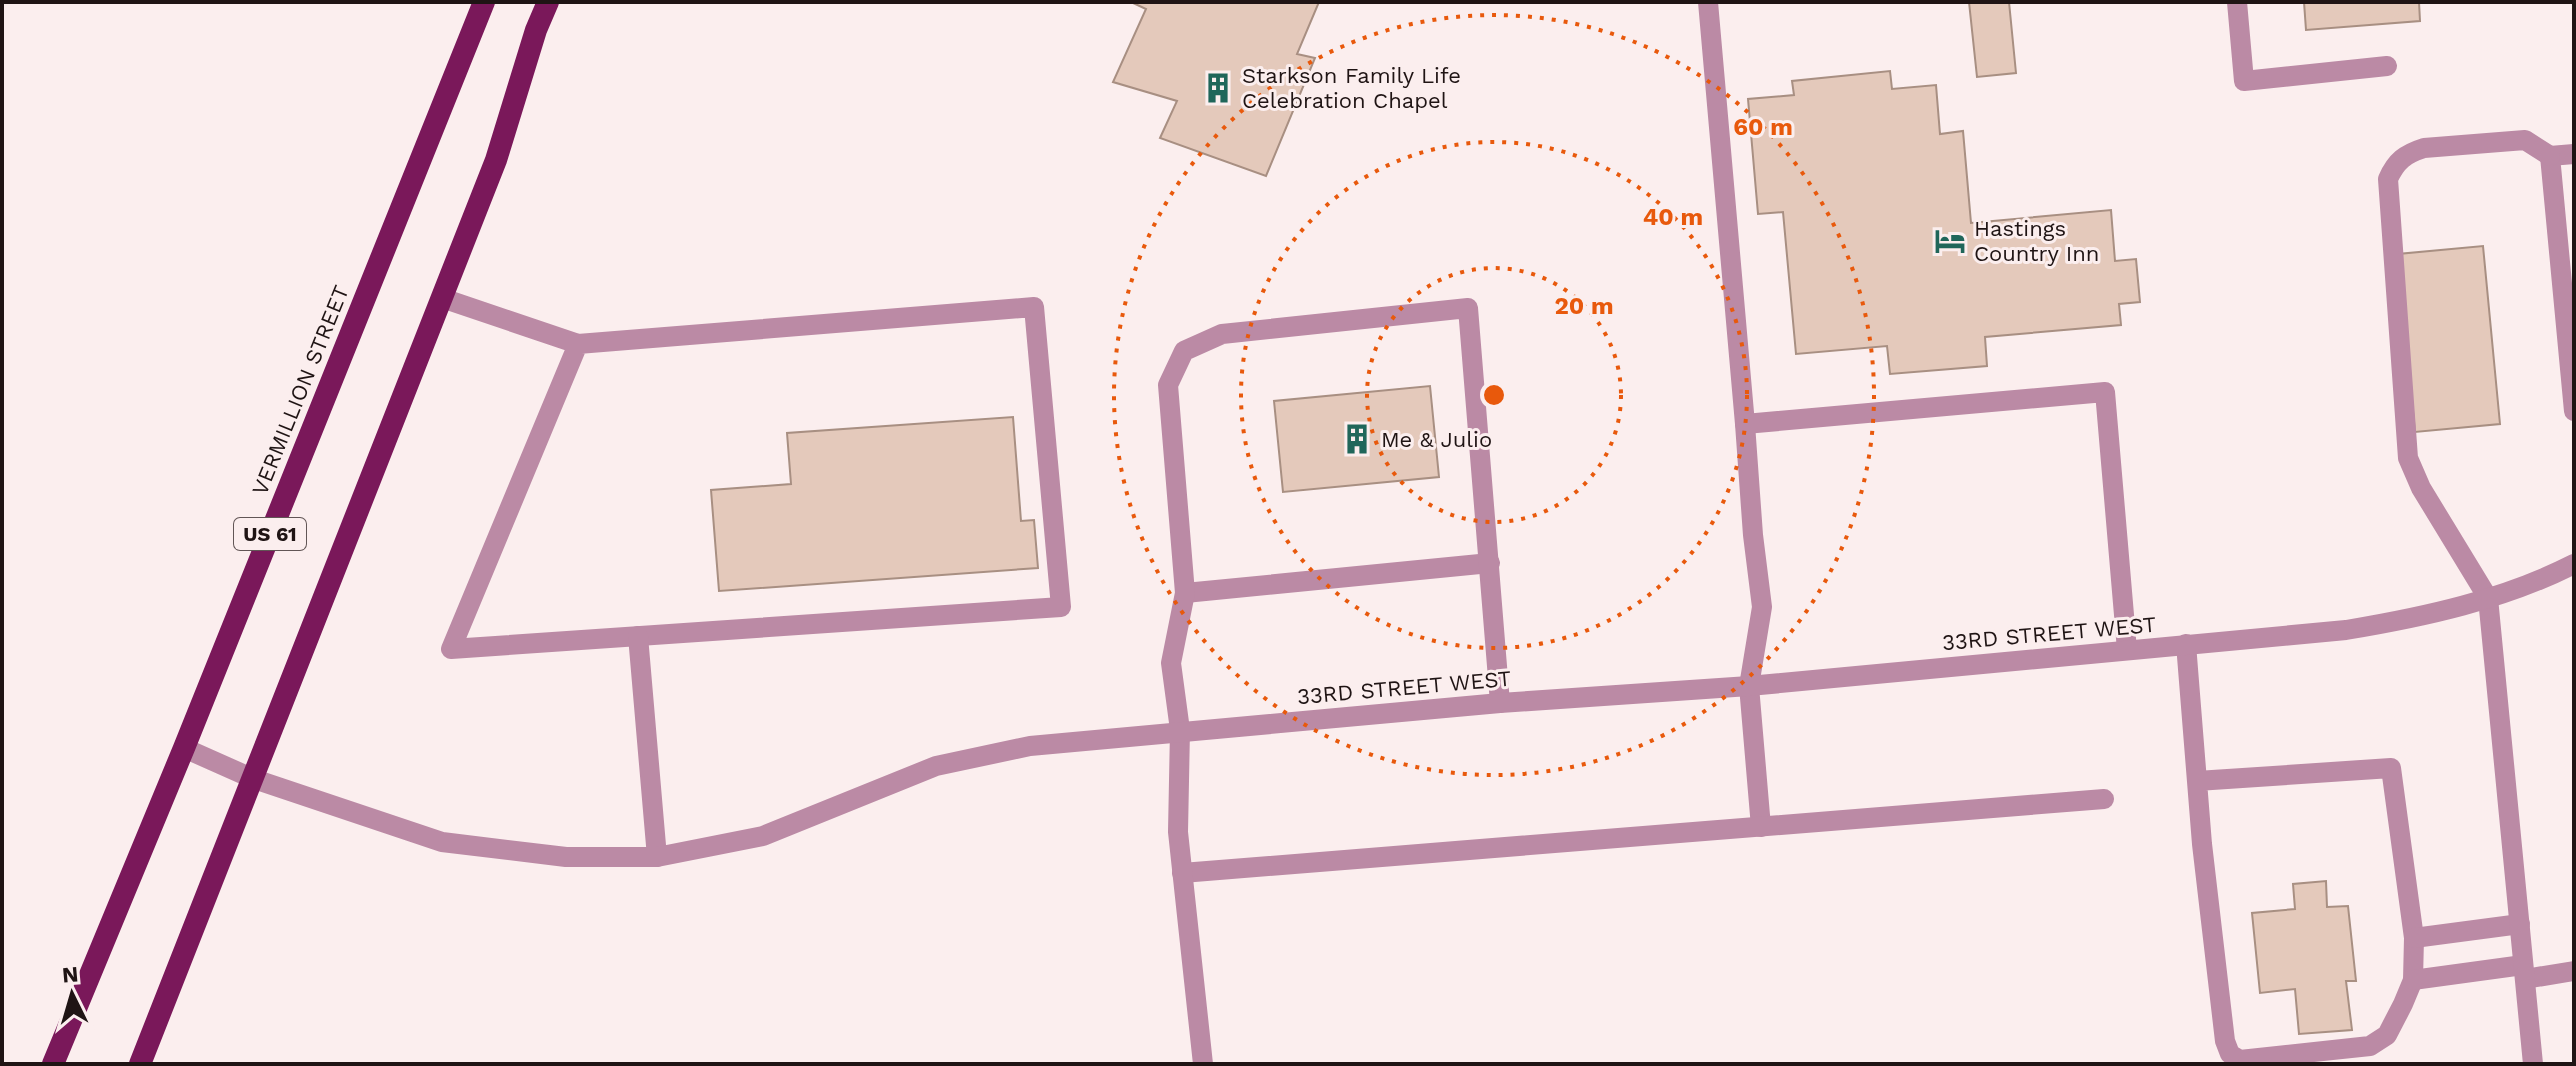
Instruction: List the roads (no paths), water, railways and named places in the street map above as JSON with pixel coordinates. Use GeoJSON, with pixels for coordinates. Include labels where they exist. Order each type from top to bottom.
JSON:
{"type":"FeatureCollection","features":[{"type":"Feature","properties":{"kind":"highway","name":"VERMILLION STREET"},"geometry":{"type":"LineString","coordinates":[[53,1064],[184,748],[484,2]]}},
{"type":"Feature","properties":{"kind":"highway"},"geometry":{"type":"LineString","coordinates":[[140,1064],[496,160],[536,30],[548,2]]}},
{"type":"Feature","properties":{"kind":"street"},"geometry":{"type":"LineString","coordinates":[[1708,2],[1753,535],[1762,607],[1749,686],[1761,827]]}},
{"type":"Feature","properties":{"kind":"street"},"geometry":{"type":"LineString","coordinates":[[2237,2],[2244,81],[2387,66]]}},
{"type":"Feature","properties":{"kind":"street"},"geometry":{"type":"LineString","coordinates":[[2533,1064],[2488,598],[2421,488],[2408,458],[2388,179],[2394,164],[2408,153],[2424,148],[2525,140],[2550,156],[2574,154]]}},
{"type":"Feature","properties":{"kind":"street"},"geometry":{"type":"LineString","coordinates":[[2550,156],[2574,411]]}},
{"type":"Feature","properties":{"kind":"street"},"geometry":{"type":"LineString","coordinates":[[442,298],[578,344],[1034,307],[1061,607],[451,649],[578,344]]}},
{"type":"Feature","properties":{"kind":"street"},"geometry":{"type":"LineString","coordinates":[[1203,1064],[1178,832],[1180,730],[1171,663],[1185,593],[1168,385],[1184,351],[1222,334],[1468,308],[1500,703]]}},
{"type":"Feature","properties":{"kind":"street"},"geometry":{"type":"LineString","coordinates":[[1745,424],[2105,392],[2127,650]]}},
{"type":"Feature","properties":{"kind":"street"},"geometry":{"type":"LineString","coordinates":[[1185,593],[1490,563]]}},
{"type":"Feature","properties":{"kind":"street","name":"33RD STREET WEST"},"geometry":{"type":"LineString","coordinates":[[184,748],[254,779],[442,842],[566,857],[657,857],[763,836],[936,766],[1030,746],[1500,703],[1749,686],[2346,630],[2418,618],[2488,598],[2574,564]]}},
{"type":"Feature","properties":{"kind":"street"},"geometry":{"type":"LineString","coordinates":[[638,636],[657,857]]}},
{"type":"Feature","properties":{"kind":"street"},"geometry":{"type":"LineString","coordinates":[[2186,644],[2197,781],[2222,1011],[2230,1054],[2240,1060],[2370,1046],[2387,1035],[2413,980],[2414,938],[2391,768],[2197,781]]}},
{"type":"Feature","properties":{"kind":"street"},"geometry":{"type":"LineString","coordinates":[[1182,873],[2104,799]]}},
{"type":"Feature","properties":{"kind":"street"},"geometry":{"type":"LineString","coordinates":[[2414,938],[2520,924]]}},
{"type":"Feature","properties":{"kind":"street"},"geometry":{"type":"LineString","coordinates":[[2413,980],[2574,971]]}},
{"type":"Feature","properties":{"kind":"place","name":"Starkson Family Life Celebration Chapel"},"geometry":{"type":"Point","coordinates":[1218,88]}},
{"type":"Feature","properties":{"kind":"place","name":"Hastings Country Inn"},"geometry":{"type":"Point","coordinates":[1950,241]}},
{"type":"Feature","properties":{"kind":"place","name":"Me & Julio"},"geometry":{"type":"Point","coordinates":[1357,439]}}]}
